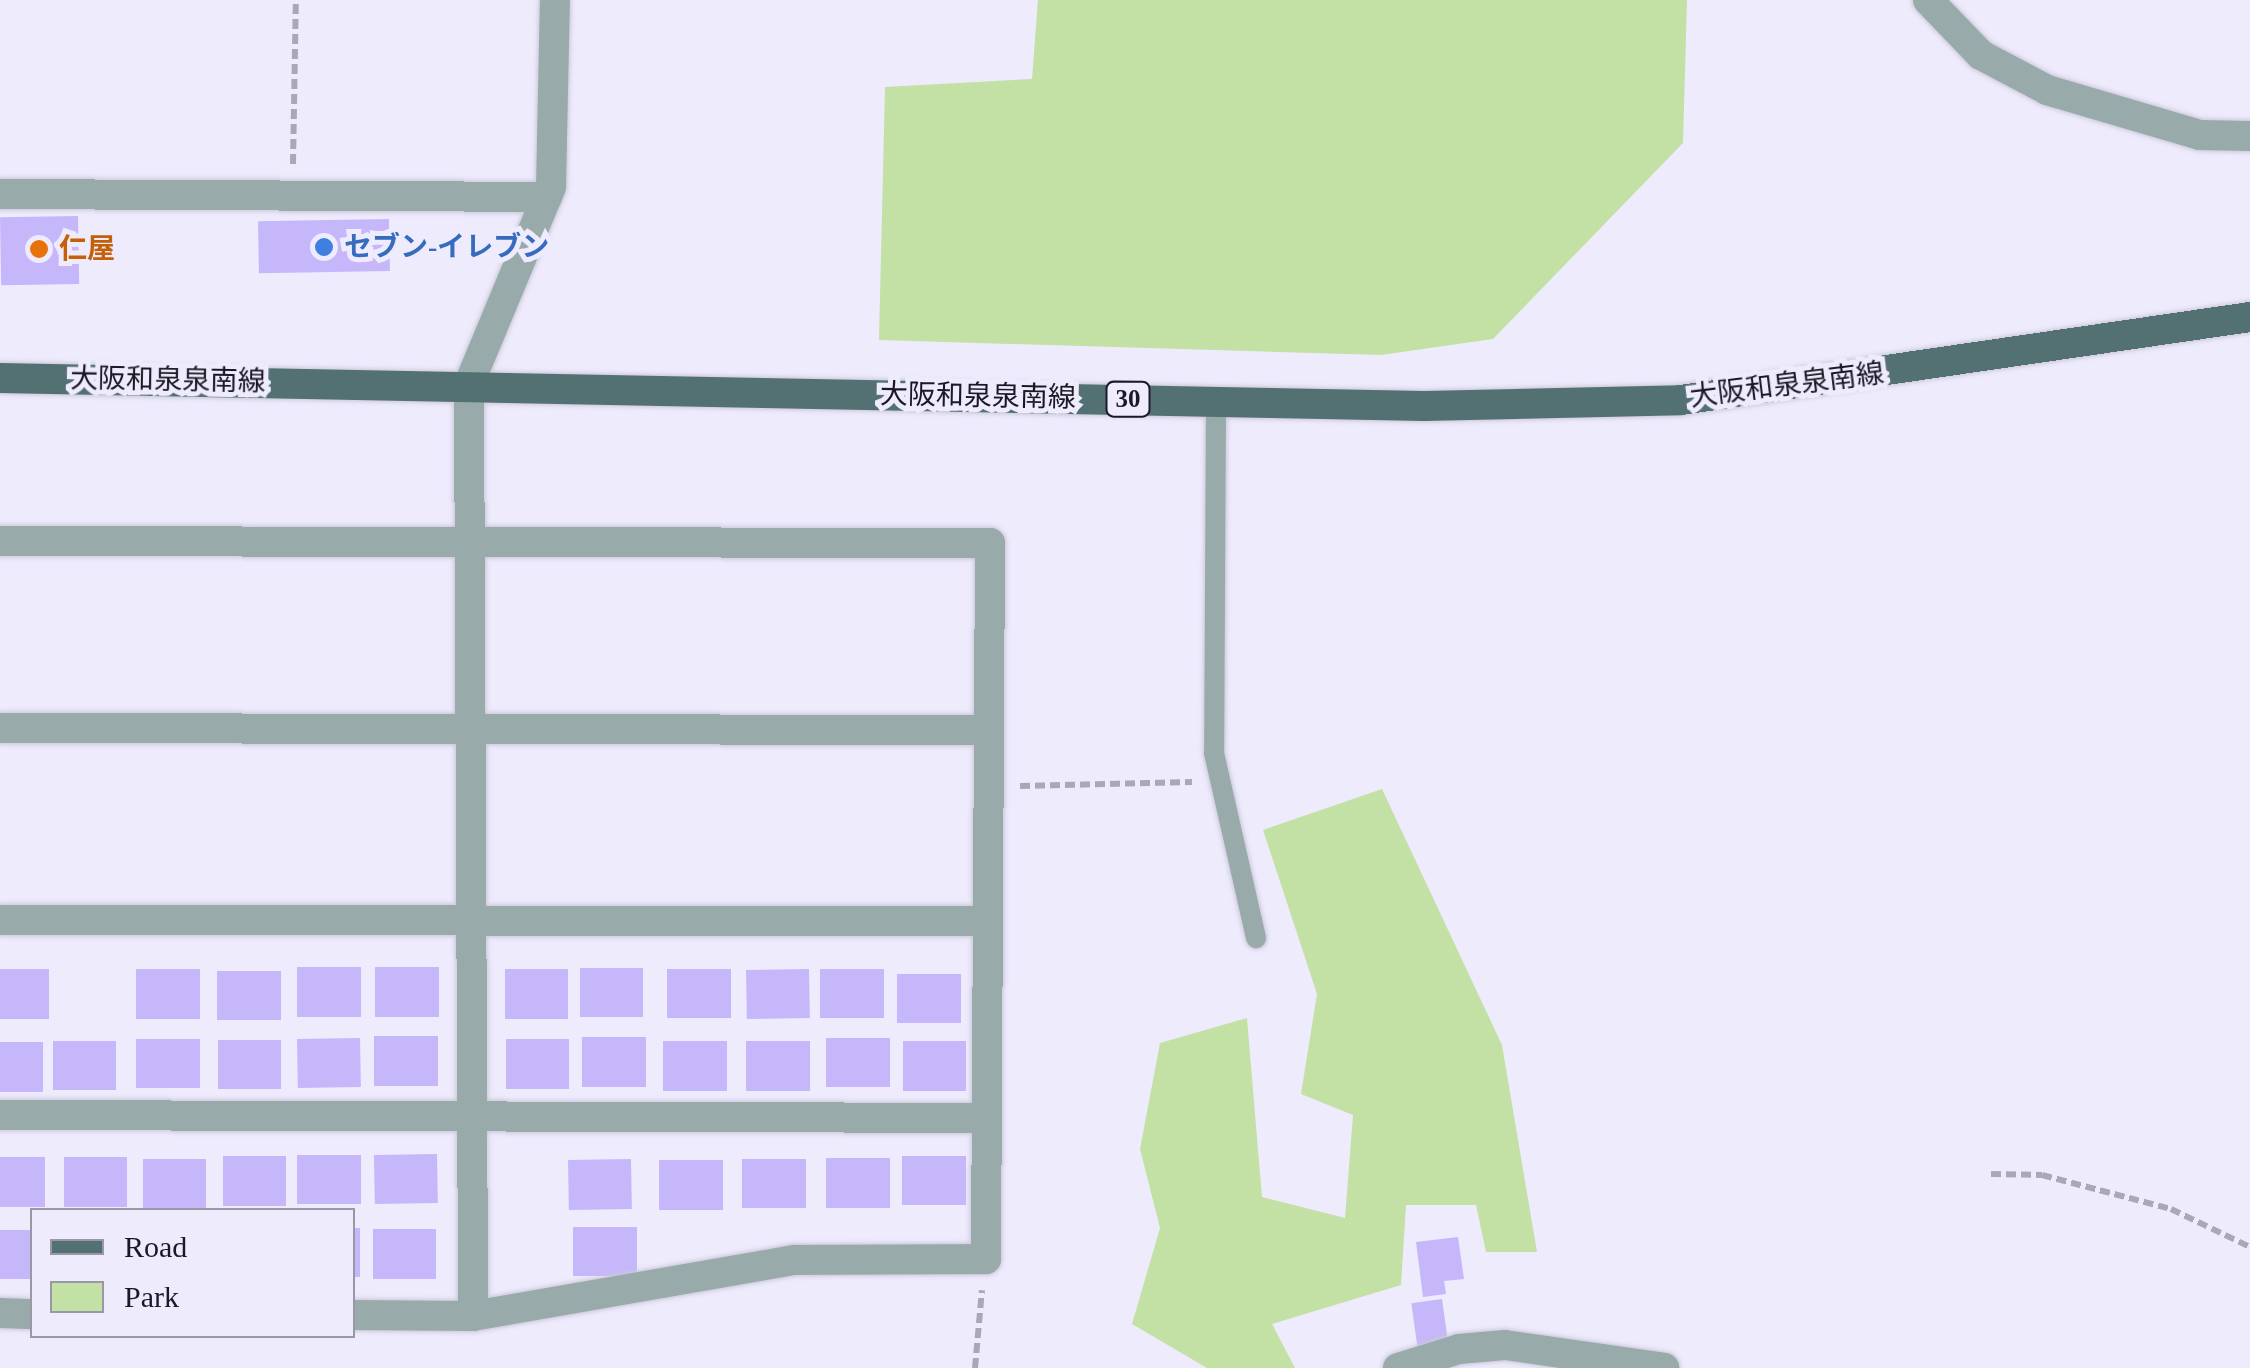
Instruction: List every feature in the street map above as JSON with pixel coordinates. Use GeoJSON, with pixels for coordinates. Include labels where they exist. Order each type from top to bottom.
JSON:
{"type":"FeatureCollection","features":[{"type":"Feature","properties":{"kind":"main road","name":"大阪和泉泉南線"},"geometry":{"type":"LineString","coordinates":[[0,378],[469,384],[1424,406],[1681,400],[2250,317]]}},
{"type":"Feature","properties":{"kind":"street"},"geometry":{"type":"LineString","coordinates":[[473,1316],[469,384],[547,197],[555,0]]}},
{"type":"Feature","properties":{"kind":"street"},"geometry":{"type":"LineString","coordinates":[[1928,0],[1981,55],[2047,90],[2200,135],[2250,136]]}},
{"type":"Feature","properties":{"kind":"street"},"geometry":{"type":"LineString","coordinates":[[0,194],[547,197]]}},
{"type":"Feature","properties":{"kind":"street"},"geometry":{"type":"LineString","coordinates":[[0,541],[990,542],[986,1259],[794,1260],[473,1316],[355,1315]]}},
{"type":"Feature","properties":{"kind":"street"},"geometry":{"type":"LineString","coordinates":[[0,728],[989,730]]}},
{"type":"Feature","properties":{"kind":"street"},"geometry":{"type":"LineString","coordinates":[[0,920],[988,921]]}},
{"type":"Feature","properties":{"kind":"street"},"geometry":{"type":"LineString","coordinates":[[0,1116],[987,1118]]}},
{"type":"Feature","properties":{"kind":"street"},"geometry":{"type":"LineString","coordinates":[[0,1313],[30,1314]]}},
{"type":"Feature","properties":{"kind":"street"},"geometry":{"type":"LineString","coordinates":[[1398,1368],[1459,1349],[1505,1345],[1664,1368]]}},
{"type":"Feature","properties":{"kind":"lane"},"geometry":{"type":"LineString","coordinates":[[1216,402],[1214,753],[1256,938]]}},
{"type":"Feature","properties":{"kind":"path"},"geometry":{"type":"LineString","coordinates":[[292,196],[296,0]]}},
{"type":"Feature","properties":{"kind":"path"},"geometry":{"type":"LineString","coordinates":[[989,787],[1220,781]]}},
{"type":"Feature","properties":{"kind":"path"},"geometry":{"type":"LineString","coordinates":[[1991,1174],[2042,1175],[2172,1210],[2250,1247]]}},
{"type":"Feature","properties":{"kind":"path"},"geometry":{"type":"LineString","coordinates":[[975,1368],[986,1259]]}},
{"type":"Feature","properties":{"kind":"green space"},"geometry":{"type":"Polygon","coordinates":[[[1038,0],[1687,0],[1683,143],[1493,339],[1381,355],[879,340],[885,87],[1032,79],[1038,0]]]}},
{"type":"Feature","properties":{"kind":"green space"},"geometry":{"type":"Polygon","coordinates":[[[1382,789],[1502,1045],[1537,1252],[1486,1252],[1476,1205],[1406,1205],[1401,1285],[1272,1324],[1295,1368],[1207,1368],[1132,1324],[1160,1228],[1140,1149],[1160,1043],[1247,1018],[1262,1197],[1345,1218],[1353,1115],[1301,1094],[1317,994],[1263,830],[1382,789]]]}},
{"type":"Feature","properties":{"kind":"building","name":"仁屋"},"geometry":{"type":"Polygon","coordinates":[[[78,216],[79,284],[1,285],[0,217],[78,216]]]}},
{"type":"Feature","properties":{"kind":"building","name":"セブン-イレブン"},"geometry":{"type":"Polygon","coordinates":[[[389,219],[390,271],[259,273],[258,221],[389,219]]]}},
{"type":"Feature","properties":{"kind":"building"},"geometry":{"type":"Polygon","coordinates":[[[297,967],[361,967],[361,1017],[297,1017],[297,967]]]}},
{"type":"Feature","properties":{"kind":"building"},"geometry":{"type":"Polygon","coordinates":[[[375,967],[439,967],[439,1017],[375,1017],[375,967]]]}},
{"type":"Feature","properties":{"kind":"building"},"geometry":{"type":"Polygon","coordinates":[[[580,968],[643,968],[643,1017],[580,1017],[580,968]]]}},
{"type":"Feature","properties":{"kind":"building"},"geometry":{"type":"Polygon","coordinates":[[[0,969],[49,969],[49,1019],[0,1019],[0,969]]]}},
{"type":"Feature","properties":{"kind":"building"},"geometry":{"type":"Polygon","coordinates":[[[136,969],[200,969],[200,1019],[136,1019],[136,969]]]}},
{"type":"Feature","properties":{"kind":"building"},"geometry":{"type":"Polygon","coordinates":[[[505,969],[568,969],[568,1019],[505,1019],[505,969]]]}},
{"type":"Feature","properties":{"kind":"building"},"geometry":{"type":"Polygon","coordinates":[[[667,969],[731,969],[731,1018],[667,1018],[667,969]]]}},
{"type":"Feature","properties":{"kind":"building"},"geometry":{"type":"Polygon","coordinates":[[[809,969],[810,1018],[747,1019],[746,970],[809,969]]]}},
{"type":"Feature","properties":{"kind":"building"},"geometry":{"type":"Polygon","coordinates":[[[820,969],[884,969],[884,1018],[820,1018],[820,969]]]}},
{"type":"Feature","properties":{"kind":"building"},"geometry":{"type":"Polygon","coordinates":[[[217,971],[281,971],[281,1020],[217,1020],[217,971]]]}},
{"type":"Feature","properties":{"kind":"building"},"geometry":{"type":"Polygon","coordinates":[[[897,974],[961,974],[961,1023],[897,1023],[897,974]]]}},
{"type":"Feature","properties":{"kind":"building"},"geometry":{"type":"Polygon","coordinates":[[[374,1036],[438,1036],[438,1086],[374,1086],[374,1036]]]}},
{"type":"Feature","properties":{"kind":"building"},"geometry":{"type":"Polygon","coordinates":[[[582,1037],[646,1037],[646,1087],[582,1087],[582,1037]]]}},
{"type":"Feature","properties":{"kind":"building"},"geometry":{"type":"Polygon","coordinates":[[[360,1038],[361,1087],[298,1088],[297,1039],[360,1038]]]}},
{"type":"Feature","properties":{"kind":"building"},"geometry":{"type":"Polygon","coordinates":[[[826,1038],[890,1038],[890,1087],[826,1087],[826,1038]]]}},
{"type":"Feature","properties":{"kind":"building"},"geometry":{"type":"Polygon","coordinates":[[[136,1039],[200,1039],[200,1088],[136,1088],[136,1039]]]}},
{"type":"Feature","properties":{"kind":"building"},"geometry":{"type":"Polygon","coordinates":[[[506,1039],[569,1039],[569,1089],[506,1089],[506,1039]]]}},
{"type":"Feature","properties":{"kind":"building"},"geometry":{"type":"Polygon","coordinates":[[[218,1040],[281,1040],[281,1089],[218,1089],[218,1040]]]}},
{"type":"Feature","properties":{"kind":"building"},"geometry":{"type":"Polygon","coordinates":[[[53,1041],[116,1041],[116,1090],[53,1090],[53,1041]]]}},
{"type":"Feature","properties":{"kind":"building"},"geometry":{"type":"Polygon","coordinates":[[[663,1041],[727,1041],[727,1091],[663,1091],[663,1041]]]}},
{"type":"Feature","properties":{"kind":"building"},"geometry":{"type":"Polygon","coordinates":[[[746,1041],[810,1041],[810,1091],[746,1091],[746,1041]]]}},
{"type":"Feature","properties":{"kind":"building"},"geometry":{"type":"Polygon","coordinates":[[[903,1041],[966,1041],[966,1091],[903,1091],[903,1041]]]}},
{"type":"Feature","properties":{"kind":"building"},"geometry":{"type":"Polygon","coordinates":[[[0,1042],[43,1042],[43,1092],[0,1092],[0,1042]]]}},
{"type":"Feature","properties":{"kind":"building"},"geometry":{"type":"Polygon","coordinates":[[[437,1154],[438,1203],[375,1204],[374,1155],[437,1154]]]}},
{"type":"Feature","properties":{"kind":"building"},"geometry":{"type":"Polygon","coordinates":[[[297,1155],[361,1155],[361,1204],[297,1204],[297,1155]]]}},
{"type":"Feature","properties":{"kind":"building"},"geometry":{"type":"Polygon","coordinates":[[[223,1156],[286,1156],[286,1206],[223,1206],[223,1156]]]}},
{"type":"Feature","properties":{"kind":"building"},"geometry":{"type":"Polygon","coordinates":[[[902,1156],[966,1156],[966,1205],[902,1205],[902,1156]]]}},
{"type":"Feature","properties":{"kind":"building"},"geometry":{"type":"Polygon","coordinates":[[[0,1157],[45,1157],[45,1207],[0,1207],[0,1157]]]}},
{"type":"Feature","properties":{"kind":"building"},"geometry":{"type":"Polygon","coordinates":[[[64,1157],[127,1157],[127,1207],[64,1207],[64,1157]]]}},
{"type":"Feature","properties":{"kind":"building"},"geometry":{"type":"Polygon","coordinates":[[[826,1158],[890,1158],[890,1208],[826,1208],[826,1158]]]}},
{"type":"Feature","properties":{"kind":"building"},"geometry":{"type":"Polygon","coordinates":[[[143,1159],[206,1159],[206,1208],[143,1208],[143,1159]]]}},
{"type":"Feature","properties":{"kind":"building"},"geometry":{"type":"Polygon","coordinates":[[[631,1159],[632,1209],[569,1210],[568,1160],[631,1159]]]}},
{"type":"Feature","properties":{"kind":"building"},"geometry":{"type":"Polygon","coordinates":[[[742,1159],[806,1159],[806,1208],[742,1208],[742,1159]]]}},
{"type":"Feature","properties":{"kind":"building"},"geometry":{"type":"Polygon","coordinates":[[[659,1160],[723,1160],[723,1210],[659,1210],[659,1160]]]}},
{"type":"Feature","properties":{"kind":"building"},"geometry":{"type":"Polygon","coordinates":[[[573,1227],[637,1227],[637,1276],[573,1276],[573,1227]]]}},
{"type":"Feature","properties":{"kind":"building"},"geometry":{"type":"Polygon","coordinates":[[[355,1228],[360,1228],[360,1277],[355,1277],[355,1228]]]}},
{"type":"Feature","properties":{"kind":"building"},"geometry":{"type":"Polygon","coordinates":[[[373,1229],[436,1229],[436,1279],[373,1279],[373,1229]]]}},
{"type":"Feature","properties":{"kind":"building"},"geometry":{"type":"Polygon","coordinates":[[[0,1230],[30,1230],[30,1279],[0,1279],[0,1230]]]}},
{"type":"Feature","properties":{"kind":"building"},"geometry":{"type":"Polygon","coordinates":[[[1458,1237],[1464,1279],[1444,1281],[1446,1294],[1423,1297],[1416,1242],[1458,1237]]]}},
{"type":"Feature","properties":{"kind":"building"},"geometry":{"type":"Polygon","coordinates":[[[1442,1299],[1448,1343],[1417,1347],[1411,1303],[1442,1299]]]}},
{"type":"Feature","properties":{"kind":"place","name":"セブン-イレブン"},"geometry":{"type":"Point","coordinates":[324,247]}},
{"type":"Feature","properties":{"kind":"place","name":"仁屋"},"geometry":{"type":"Point","coordinates":[39,249]}}]}
